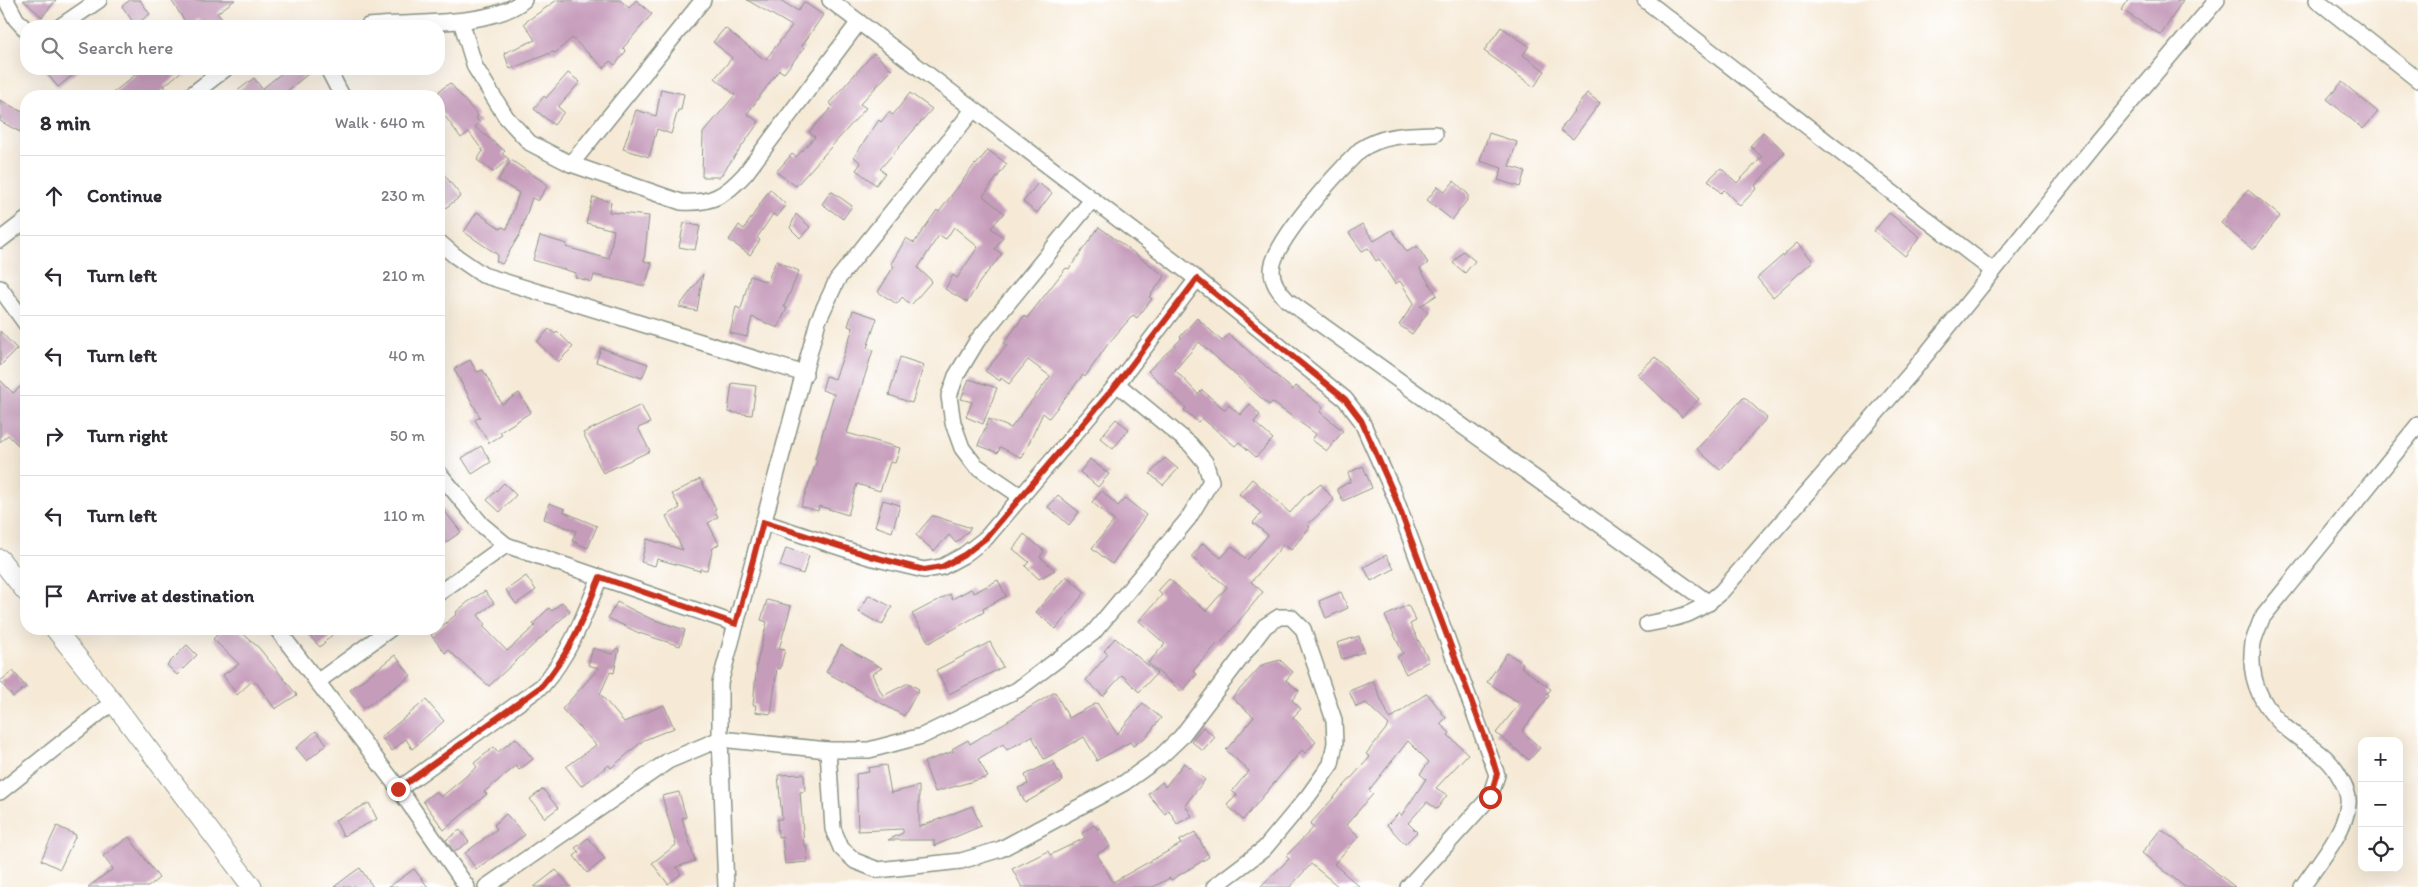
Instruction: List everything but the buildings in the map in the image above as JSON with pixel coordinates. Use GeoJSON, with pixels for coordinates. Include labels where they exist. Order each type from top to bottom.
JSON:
{"type":"FeatureCollection","features":[{"type":"Feature","properties":{"kind":"street"},"geometry":{"type":"LineString","coordinates":[[6,0],[20,23]]}},
{"type":"Feature","properties":{"kind":"street"},"geometry":{"type":"LineString","coordinates":[[69,20],[99,0]]}},
{"type":"Feature","properties":{"kind":"street"},"geometry":{"type":"LineString","coordinates":[[445,21],[461,20],[503,13],[524,0]]}},
{"type":"Feature","properties":{"kind":"street"},"geometry":{"type":"LineString","coordinates":[[571,164],[703,0]]}},
{"type":"Feature","properties":{"kind":"street"},"geometry":{"type":"LineString","coordinates":[[830,0],[1197,279],[1345,399],[1361,420],[1394,494],[1497,774],[1490,797],[1408,887]]}},
{"type":"Feature","properties":{"kind":"street"},"geometry":{"type":"LineString","coordinates":[[1645,0],[1993,271]]}},
{"type":"Feature","properties":{"kind":"street"},"geometry":{"type":"LineString","coordinates":[[1647,624],[1686,617],[1709,603],[1722,591],[1912,372],[2099,140],[2217,0]]}},
{"type":"Feature","properties":{"kind":"street"},"geometry":{"type":"LineString","coordinates":[[2317,0],[2418,80]]}},
{"type":"Feature","properties":{"kind":"street"},"geometry":{"type":"LineString","coordinates":[[461,20],[475,67],[506,117],[530,143],[571,164],[681,202],[700,204],[715,199],[731,190],[745,174],[859,22]]}},
{"type":"Feature","properties":{"kind":"street"},"geometry":{"type":"LineString","coordinates":[[198,90],[217,75]]}},
{"type":"Feature","properties":{"kind":"street"},"geometry":{"type":"LineString","coordinates":[[331,75],[339,90]]}},
{"type":"Feature","properties":{"kind":"street"},"geometry":{"type":"LineString","coordinates":[[726,887],[720,739],[720,683],[818,321],[837,280],[973,110]]}},
{"type":"Feature","properties":{"kind":"street"},"geometry":{"type":"LineString","coordinates":[[1435,134],[1396,136],[1372,142],[1360,150],[1284,239],[1274,258],[1272,272],[1275,286],[1287,300],[1709,603]]}},
{"type":"Feature","properties":{"kind":"street"},"geometry":{"type":"LineString","coordinates":[[1022,497],[975,465],[962,448],[949,396],[956,376],[977,341],[1092,200]]}},
{"type":"Feature","properties":{"kind":"street"},"geometry":{"type":"LineString","coordinates":[[0,240],[20,225]]}},
{"type":"Feature","properties":{"kind":"street"},"geometry":{"type":"LineString","coordinates":[[445,247],[483,274],[805,374]]}},
{"type":"Feature","properties":{"kind":"street"},"geometry":{"type":"LineString","coordinates":[[763,522],[870,556],[924,570],[942,567],[964,555],[986,538],[1022,497],[1117,384],[1197,279]]}},
{"type":"Feature","properties":{"kind":"street"},"geometry":{"type":"LineString","coordinates":[[0,288],[20,316]]}},
{"type":"Feature","properties":{"kind":"street"},"geometry":{"type":"LineString","coordinates":[[486,887],[668,761],[720,739],[828,750],[869,750],[922,736],[1017,690],[1093,632],[1188,519],[1211,480],[1205,462],[1191,445],[1117,384]]}},
{"type":"Feature","properties":{"kind":"street"},"geometry":{"type":"LineString","coordinates":[[2302,887],[2344,820],[2348,803],[2344,785],[2332,762],[2270,714],[2255,681],[2253,643],[2262,618],[2418,424]]}},
{"type":"Feature","properties":{"kind":"street"},"geometry":{"type":"LineString","coordinates":[[445,480],[482,525],[506,544],[736,624]]}},
{"type":"Feature","properties":{"kind":"street"},"geometry":{"type":"LineString","coordinates":[[445,589],[506,544]]}},
{"type":"Feature","properties":{"kind":"street"},"geometry":{"type":"LineString","coordinates":[[0,559],[20,584]]}},
{"type":"Feature","properties":{"kind":"street"},"geometry":{"type":"LineString","coordinates":[[398,789],[542,686],[558,667],[576,636],[600,577]]}},
{"type":"Feature","properties":{"kind":"street"},"geometry":{"type":"LineString","coordinates":[[828,750],[833,829],[841,848],[855,861],[878,870],[961,861],[1001,849],[1124,783],[1152,763],[1181,737],[1265,626],[1279,617],[1291,617],[1303,629],[1334,720],[1335,743],[1331,764],[1309,795],[1264,849],[1214,887]]}},
{"type":"Feature","properties":{"kind":"street"},"geometry":{"type":"LineString","coordinates":[[60,635],[113,702],[252,887]]}},
{"type":"Feature","properties":{"kind":"street"},"geometry":{"type":"LineString","coordinates":[[282,635],[398,789],[468,887]]}},
{"type":"Feature","properties":{"kind":"street"},"geometry":{"type":"LineString","coordinates":[[317,682],[382,635]]}},
{"type":"Feature","properties":{"kind":"street"},"geometry":{"type":"LineString","coordinates":[[0,792],[113,702]]}},
{"type":"Feature","properties":{"kind":"route"},"geometry":{"type":"LineString","coordinates":[[398,789],[542,686],[558,667],[576,636],[600,577],[736,624],[763,522],[870,556],[924,570],[942,567],[964,555],[986,538],[1117,384],[1197,279],[1345,399],[1361,420],[1373,442],[1394,494],[1490,751],[1497,774],[1490,797]]}}]}
